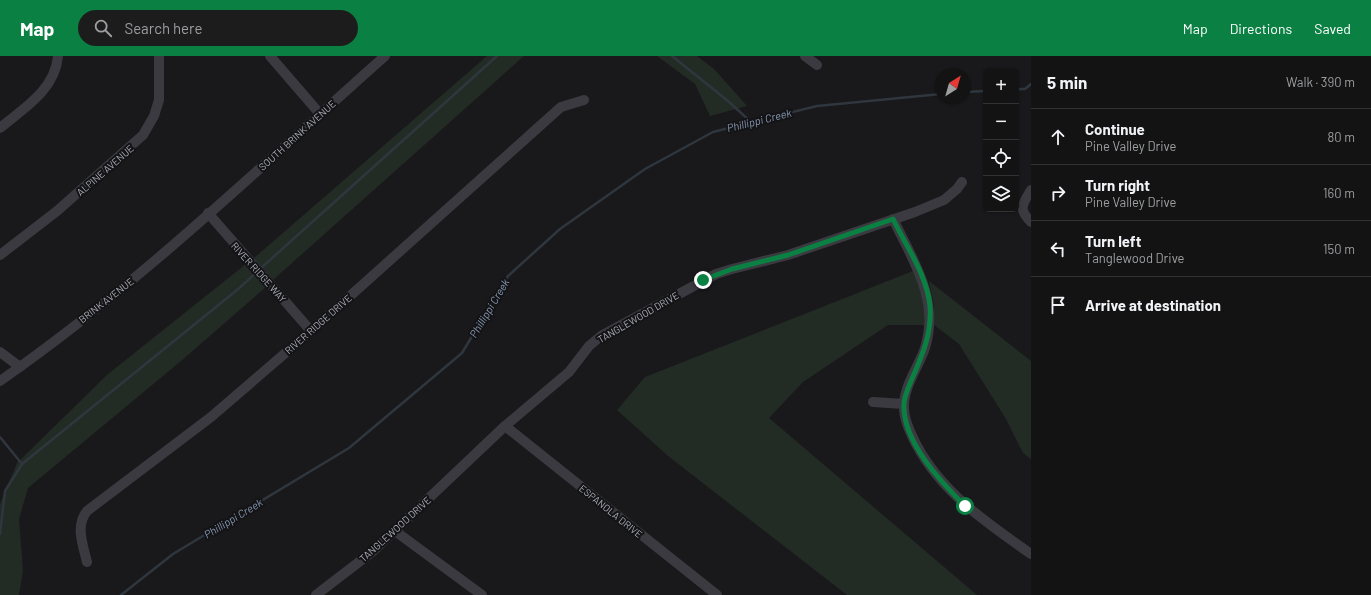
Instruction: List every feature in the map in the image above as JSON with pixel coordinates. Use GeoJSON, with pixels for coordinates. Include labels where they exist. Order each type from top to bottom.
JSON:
{"type":"FeatureCollection","features":[{"type":"Feature","properties":{"kind":"street"},"geometry":{"type":"LineString","coordinates":[[0,128],[48,86],[57,66],[58,56]]}},
{"type":"Feature","properties":{"kind":"street","name":"ALPINE AVENUE"},"geometry":{"type":"LineString","coordinates":[[0,255],[58,211],[143,135],[154,116],[159,100],[159,56]]}},
{"type":"Feature","properties":{"kind":"street"},"geometry":{"type":"LineString","coordinates":[[270,56],[320,114]]}},
{"type":"Feature","properties":{"kind":"street","name":"SOUTH BRINK AVENUE"},"geometry":{"type":"LineString","coordinates":[[208,213],[385,56]]}},
{"type":"Feature","properties":{"kind":"street"},"geometry":{"type":"LineString","coordinates":[[805,56],[817,65]]}},
{"type":"Feature","properties":{"kind":"street","name":"RIVER RIDGE DRIVE"},"geometry":{"type":"LineString","coordinates":[[87,562],[80,528],[82,517],[87,511],[212,417],[311,331],[561,107],[584,100]]}},
{"type":"Feature","properties":{"kind":"street","name":"TANGLEWOOD DRIVE"},"geometry":{"type":"LineString","coordinates":[[316,595],[372,552],[505,426],[569,372],[589,346],[601,336],[703,280],[732,269],[788,255],[944,200],[957,189],[962,182]]}},
{"type":"Feature","properties":{"kind":"street"},"geometry":{"type":"LineString","coordinates":[[1030,221],[1023,214],[1022,209],[1031,190]]}},
{"type":"Feature","properties":{"kind":"street","name":"RIVER RIDGE WAY"},"geometry":{"type":"LineString","coordinates":[[208,213],[311,331]]}},
{"type":"Feature","properties":{"kind":"street","name":"BRINK AVENUE"},"geometry":{"type":"LineString","coordinates":[[0,381],[117,292],[208,213]]}},
{"type":"Feature","properties":{"kind":"street"},"geometry":{"type":"LineString","coordinates":[[893,219],[924,284],[930,306],[926,347],[911,381],[904,404],[910,433],[920,452],[940,479],[961,502],[985,522],[1031,554]]}},
{"type":"Feature","properties":{"kind":"street"},"geometry":{"type":"LineString","coordinates":[[0,352],[20,367]]}},
{"type":"Feature","properties":{"kind":"street"},"geometry":{"type":"LineString","coordinates":[[873,402],[904,404]]}},
{"type":"Feature","properties":{"kind":"street","name":"ESPANOLA DRIVE"},"geometry":{"type":"LineString","coordinates":[[505,426],[717,595]]}},
{"type":"Feature","properties":{"kind":"street"},"geometry":{"type":"LineString","coordinates":[[396,530],[482,595]]}},
{"type":"Feature","properties":{"kind":"shaded area"},"geometry":{"type":"Polygon","coordinates":[[[487,56],[524,56],[273,280],[254,258],[487,56]]]}},
{"type":"Feature","properties":{"kind":"shaded area"},"geometry":{"type":"Polygon","coordinates":[[[657,56],[697,56],[714,69],[747,106],[710,116],[695,84],[657,56]]]}},
{"type":"Feature","properties":{"kind":"shaded area"},"geometry":{"type":"Polygon","coordinates":[[[246,264],[266,287],[181,361],[28,488],[19,519],[23,571],[19,595],[0,595],[0,504],[17,463],[108,374],[246,264]]]}},
{"type":"Feature","properties":{"kind":"shaded area"},"geometry":{"type":"Polygon","coordinates":[[[913,271],[919,284],[922,297],[924,325],[888,325],[803,382],[769,418],[977,595],[847,595],[668,456],[617,410],[645,377],[913,271]]]}},
{"type":"Feature","properties":{"kind":"shaded area"},"geometry":{"type":"Polygon","coordinates":[[[929,281],[1031,361],[1031,459],[1023,453],[1006,419],[959,344],[934,325],[934,306],[929,281]]]}},
{"type":"Feature","properties":{"kind":"waterway"},"geometry":{"type":"LineString","coordinates":[[261,268],[497,56]]}},
{"type":"Feature","properties":{"kind":"waterway"},"geometry":{"type":"LineString","coordinates":[[672,56],[728,101],[751,122]]}},
{"type":"Feature","properties":{"kind":"waterway","name":"Phillippi Creek"},"geometry":{"type":"LineString","coordinates":[[1019,89],[1025,89],[1031,84]]}},
{"type":"Feature","properties":{"kind":"waterway","name":"Phillippi Creek"},"geometry":{"type":"LineString","coordinates":[[971,92],[983,91]]}},
{"type":"Feature","properties":{"kind":"waterway","name":"Phillippi Creek"},"geometry":{"type":"LineString","coordinates":[[121,595],[173,554],[349,448],[462,353],[508,276],[560,229],[645,169],[713,132],[817,106],[935,95]]}},
{"type":"Feature","properties":{"kind":"waterway"},"geometry":{"type":"LineString","coordinates":[[0,534],[5,491],[22,464],[237,290],[257,272]]}},
{"type":"Feature","properties":{"kind":"waterway"},"geometry":{"type":"LineString","coordinates":[[0,437],[22,464]]}},
{"type":"Feature","properties":{"kind":"route"},"geometry":{"type":"LineString","coordinates":[[703,280],[732,269],[788,255],[893,219],[920,274],[930,306],[926,347],[907,391],[904,404],[906,419],[910,433],[929,466],[965,506]]}}]}
